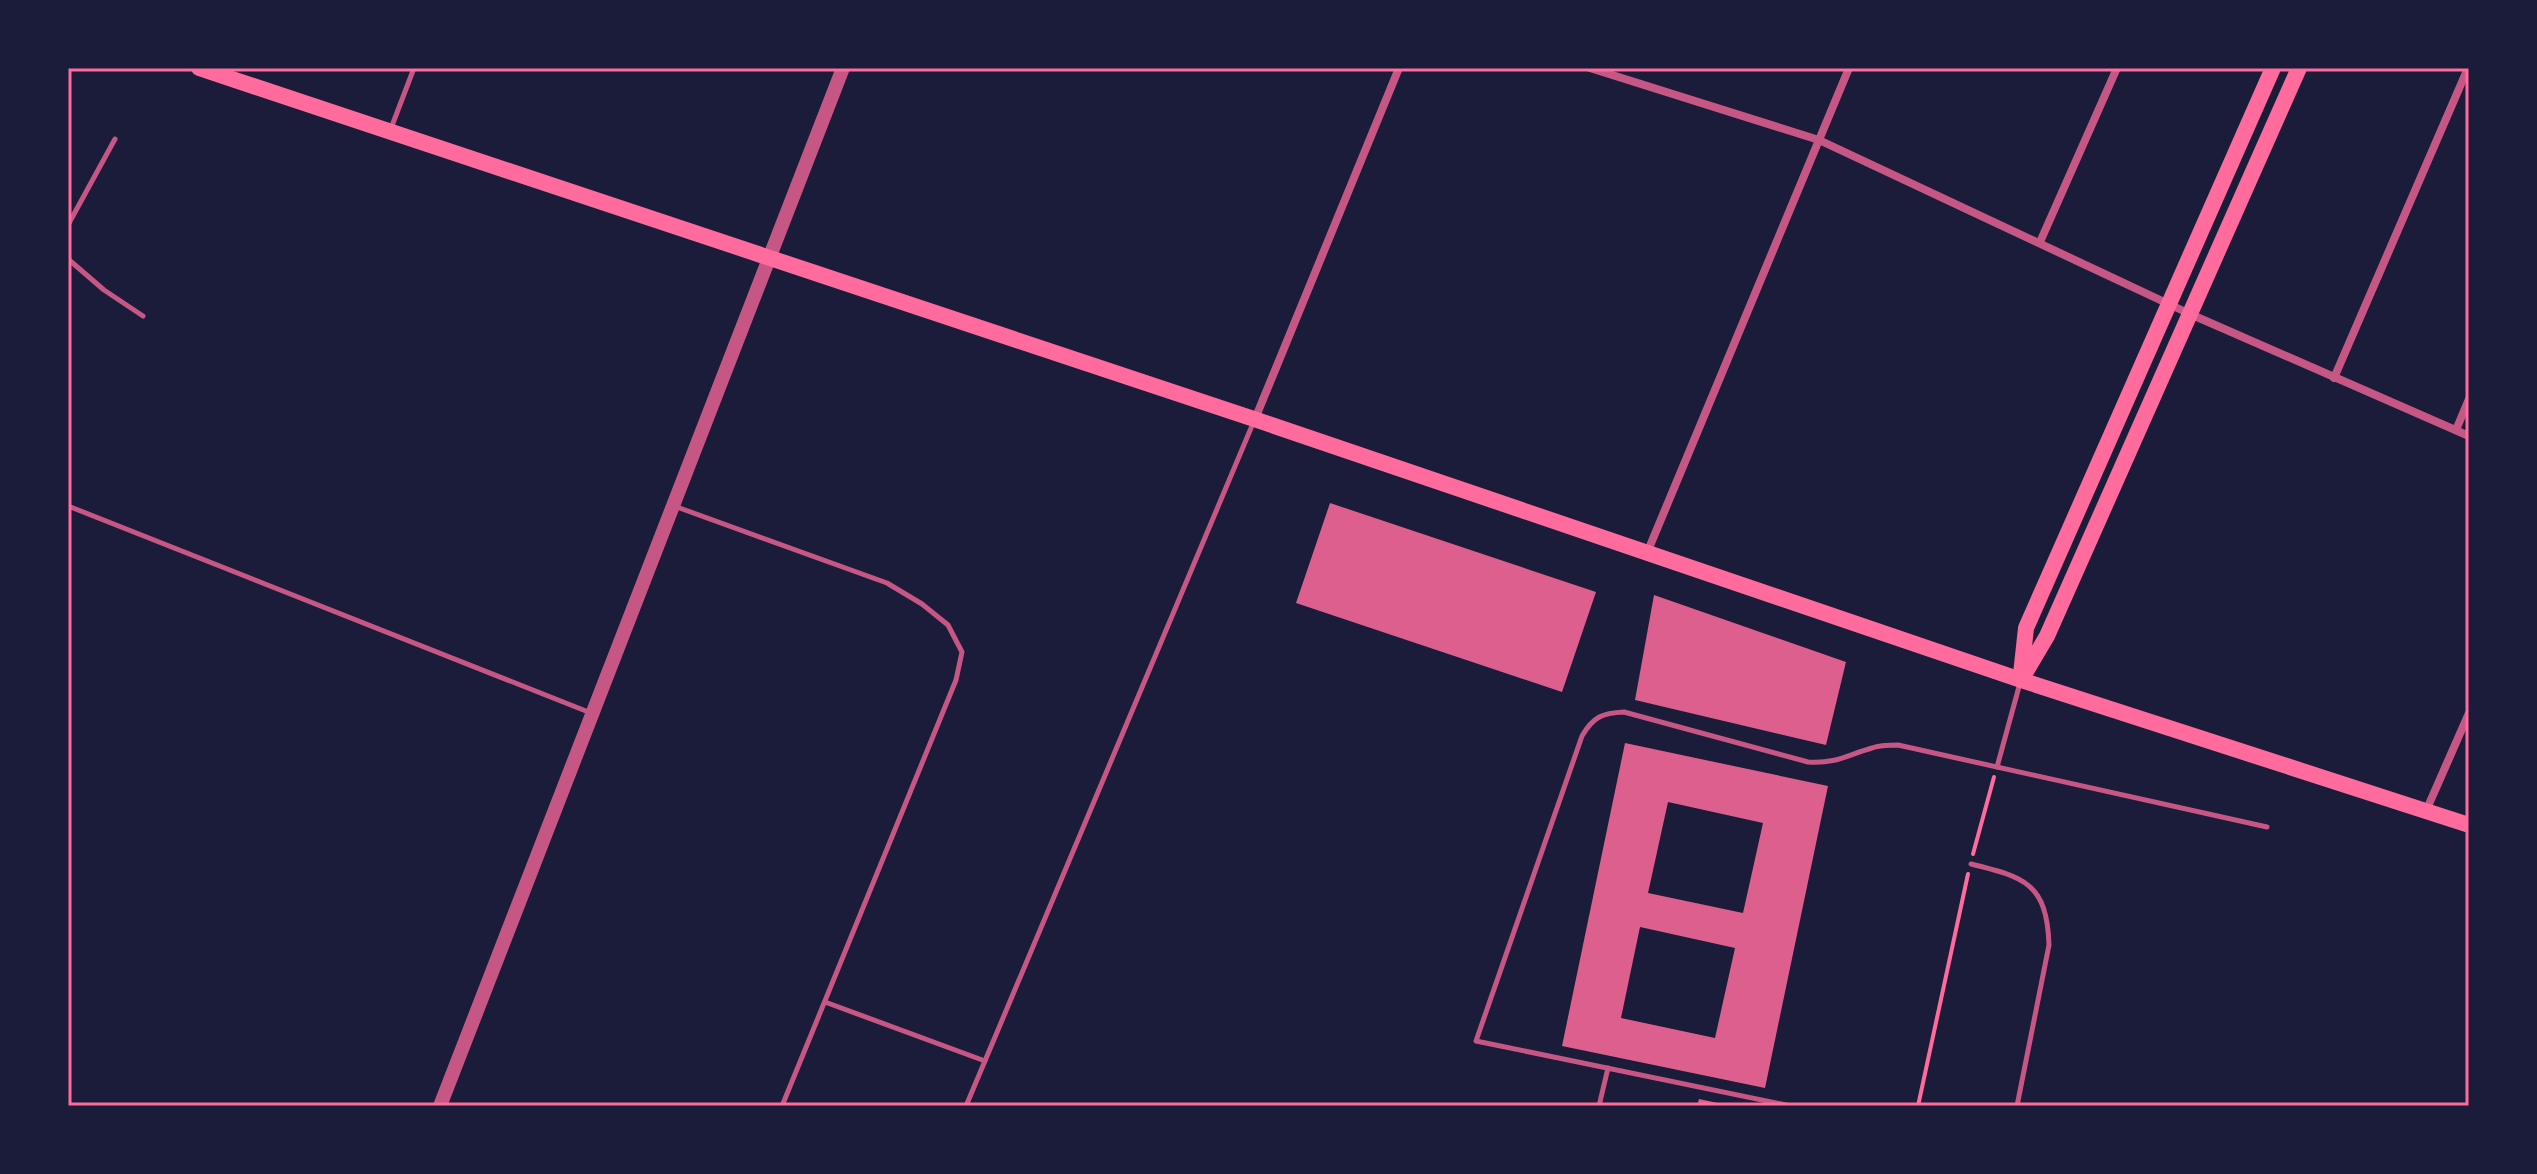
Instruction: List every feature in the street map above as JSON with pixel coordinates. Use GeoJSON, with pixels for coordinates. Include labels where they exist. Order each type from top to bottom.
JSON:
{"type":"FeatureCollection","features":[{"type":"Feature","properties":{"kind":"main road"},"geometry":{"type":"LineString","coordinates":[[199,68],[1254,419],[2021,680],[2469,825]]}},
{"type":"Feature","properties":{"kind":"main road"},"geometry":{"type":"LineString","coordinates":[[2021,680],[2026,628],[2273,68]]}},
{"type":"Feature","properties":{"kind":"main road"},"geometry":{"type":"LineString","coordinates":[[2021,680],[2047,636],[2299,68]]}},
{"type":"Feature","properties":{"kind":"street"},"geometry":{"type":"LineString","coordinates":[[440,1106],[843,68]]}},
{"type":"Feature","properties":{"kind":"street"},"geometry":{"type":"LineString","coordinates":[[1254,419],[1399,68]]}},
{"type":"Feature","properties":{"kind":"street"},"geometry":{"type":"LineString","coordinates":[[1590,68],[1819,140],[2190,314],[2469,436]]}},
{"type":"Feature","properties":{"kind":"street"},"geometry":{"type":"LineString","coordinates":[[1620,78],[1624,68]]}},
{"type":"Feature","properties":{"kind":"street"},"geometry":{"type":"LineString","coordinates":[[1647,553],[1849,68]]}},
{"type":"Feature","properties":{"kind":"street"},"geometry":{"type":"LineString","coordinates":[[2040,242],[2117,68]]}},
{"type":"Feature","properties":{"kind":"street"},"geometry":{"type":"LineString","coordinates":[[2334,378],[2468,68]]}},
{"type":"Feature","properties":{"kind":"street"},"geometry":{"type":"LineString","coordinates":[[2456,430],[2469,399]]}},
{"type":"Feature","properties":{"kind":"street"},"geometry":{"type":"LineString","coordinates":[[2426,811],[2469,713]]}},
{"type":"Feature","properties":{"kind":"lane"},"geometry":{"type":"LineString","coordinates":[[390,131],[414,68]]}},
{"type":"Feature","properties":{"kind":"lane"},"geometry":{"type":"LineString","coordinates":[[68,225],[115,139]]}},
{"type":"Feature","properties":{"kind":"lane"},"geometry":{"type":"LineString","coordinates":[[68,259],[104,290],[143,316]]}},
{"type":"Feature","properties":{"kind":"lane"},"geometry":{"type":"LineString","coordinates":[[966,1106],[1254,419]]}},
{"type":"Feature","properties":{"kind":"lane"},"geometry":{"type":"LineString","coordinates":[[68,506],[592,713]]}},
{"type":"Feature","properties":{"kind":"lane"},"geometry":{"type":"LineString","coordinates":[[673,506],[887,583],[922,604],[948,625],[962,652],[956,680],[782,1106]]}},
{"type":"Feature","properties":{"kind":"lane"},"geometry":{"type":"LineString","coordinates":[[1997,767],[2021,680]]}},
{"type":"Feature","properties":{"kind":"lane"},"geometry":{"type":"LineString","coordinates":[[1791,1106],[1476,1041],[1582,736],[1592,719],[1606,713],[1624,712],[1808,762],[1836,762],[1874,747],[1898,745],[2267,827]]}},
{"type":"Feature","properties":{"kind":"lane"},"geometry":{"type":"LineString","coordinates":[[1971,864],[2009,873],[2023,880],[2039,896],[2049,919],[2049,945],[2017,1106]]}},
{"type":"Feature","properties":{"kind":"lane"},"geometry":{"type":"LineString","coordinates":[[825,1002],[985,1061]]}},
{"type":"Feature","properties":{"kind":"lane"},"geometry":{"type":"LineString","coordinates":[[1599,1106],[1608,1068]]}},
{"type":"Feature","properties":{"kind":"path"},"geometry":{"type":"LineString","coordinates":[[1918,1106],[1971,864],[1997,767]]}},
{"type":"Feature","properties":{"kind":"building"},"geometry":{"type":"Polygon","coordinates":[[[1330,503],[1596,592],[1562,692],[1296,603],[1330,503]]]}},
{"type":"Feature","properties":{"kind":"building"},"geometry":{"type":"Polygon","coordinates":[[[1654,595],[1846,662],[1826,745],[1635,700],[1654,595]]]}},
{"type":"Feature","properties":{"kind":"building"},"geometry":{"type":"Polygon","coordinates":[[[1625,743],[1828,786],[1765,1088],[1562,1046],[1625,743]],[[1668,802],[1648,893],[1743,913],[1763,823],[1668,802]],[[1640,927],[1621,1018],[1715,1038],[1735,948],[1640,927]]]}},
{"type":"Feature","properties":{"kind":"building"},"geometry":{"type":"Polygon","coordinates":[[[1699,1099],[1727,1105],[1727,1106],[1697,1106],[1699,1099]]]}}]}
